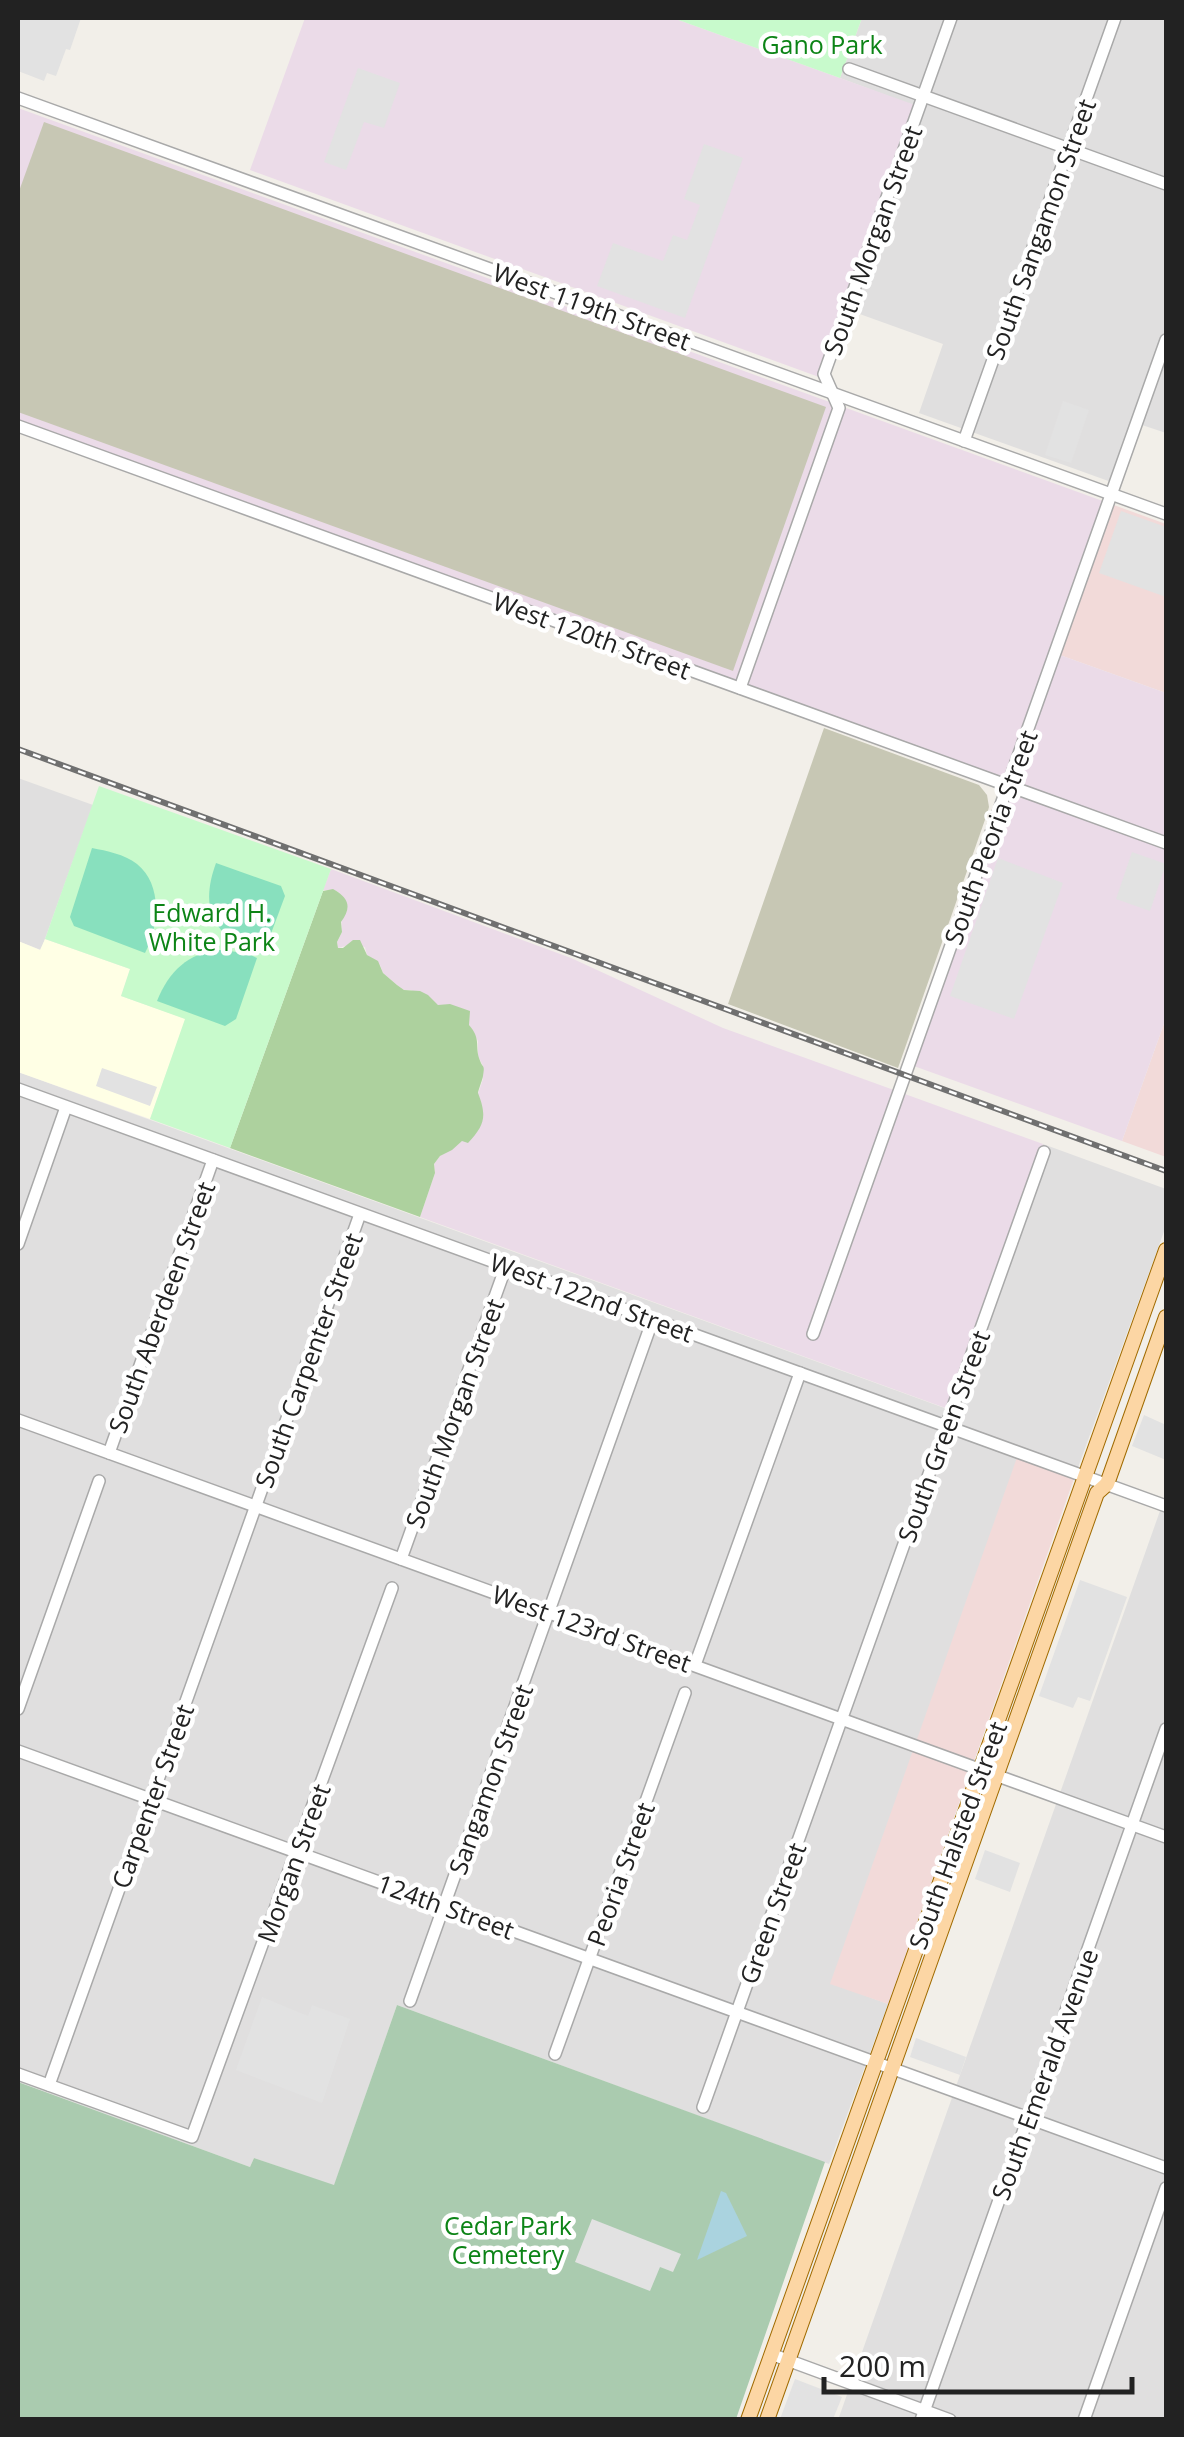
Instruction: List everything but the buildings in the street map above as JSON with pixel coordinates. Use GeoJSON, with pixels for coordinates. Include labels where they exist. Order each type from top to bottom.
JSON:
{"type":"FeatureCollection","features":[{"type":"Feature","properties":{"kind":"main road","name":"South Halsted Street"},"geometry":{"type":"LineString","coordinates":[[748,2420],[1166,1250]]}},
{"type":"Feature","properties":{"kind":"main road","name":"South Halsted Street"},"geometry":{"type":"LineString","coordinates":[[767,2420],[1097,1493],[1107,1484],[1166,1317]]}},
{"type":"Feature","properties":{"kind":"street","name":"South Morgan Street"},"geometry":{"type":"LineString","coordinates":[[740,688],[839,408],[824,374],[951,18]]}},
{"type":"Feature","properties":{"kind":"street","name":"South Sangamon Street"},"geometry":{"type":"LineString","coordinates":[[964,441],[1115,18]]}},
{"type":"Feature","properties":{"kind":"street"},"geometry":{"type":"LineString","coordinates":[[849,69],[1166,184]]}},
{"type":"Feature","properties":{"kind":"street","name":"West 119th Street"},"geometry":{"type":"LineString","coordinates":[[18,98],[1166,514]]}},
{"type":"Feature","properties":{"kind":"street","name":"South Peoria Street"},"geometry":{"type":"LineString","coordinates":[[813,1334],[1166,340]]}},
{"type":"Feature","properties":{"kind":"street","name":"West 120th Street"},"geometry":{"type":"LineString","coordinates":[[18,426],[1166,843]]}},
{"type":"Feature","properties":{"kind":"street","name":"West 122nd Street"},"geometry":{"type":"LineString","coordinates":[[18,1090],[1166,1506]]}},
{"type":"Feature","properties":{"kind":"street"},"geometry":{"type":"LineString","coordinates":[[18,1244],[66,1107]]}},
{"type":"Feature","properties":{"kind":"street","name":"South Green Street"},"geometry":{"type":"LineString","coordinates":[[842,1718],[1044,1152]]}},
{"type":"Feature","properties":{"kind":"street","name":"South Aberdeen Street"},"geometry":{"type":"LineString","coordinates":[[109,1453],[213,1160]]}},
{"type":"Feature","properties":{"kind":"street","name":"South Carpenter Street"},"geometry":{"type":"LineString","coordinates":[[254,1507],[360,1214]]}},
{"type":"Feature","properties":{"kind":"street","name":"South Morgan Street"},"geometry":{"type":"LineString","coordinates":[[401,1559],[506,1266]]}},
{"type":"Feature","properties":{"kind":"street"},"geometry":{"type":"LineString","coordinates":[[549,1612],[653,1319]]}},
{"type":"Feature","properties":{"kind":"street"},"geometry":{"type":"LineString","coordinates":[[695,1665],[800,1372]]}},
{"type":"Feature","properties":{"kind":"street","name":"West 123rd Street"},"geometry":{"type":"LineString","coordinates":[[18,1420],[1166,1837]]}},
{"type":"Feature","properties":{"kind":"street"},"geometry":{"type":"LineString","coordinates":[[18,1709],[99,1481]]}},
{"type":"Feature","properties":{"kind":"street","name":"Carpenter Street"},"geometry":{"type":"LineString","coordinates":[[49,2086],[254,1507]]}},
{"type":"Feature","properties":{"kind":"street","name":"Morgan Street"},"geometry":{"type":"LineString","coordinates":[[49,2086],[192,2138],[392,1588]]}},
{"type":"Feature","properties":{"kind":"street","name":"Sangamon Street"},"geometry":{"type":"LineString","coordinates":[[410,2001],[549,1612]]}},
{"type":"Feature","properties":{"kind":"street","name":"Peoria Street"},"geometry":{"type":"LineString","coordinates":[[555,2054],[686,1693]]}},
{"type":"Feature","properties":{"kind":"street","name":"Green Street"},"geometry":{"type":"LineString","coordinates":[[703,2107],[842,1718]]}},
{"type":"Feature","properties":{"kind":"street","name":"South Emerald Avenue"},"geometry":{"type":"LineString","coordinates":[[923,2415],[1166,1730]]}},
{"type":"Feature","properties":{"kind":"street","name":"124th Street"},"geometry":{"type":"LineString","coordinates":[[18,1751],[1166,2168]]}},
{"type":"Feature","properties":{"kind":"street"},"geometry":{"type":"LineString","coordinates":[[18,2074],[49,2086]]}},
{"type":"Feature","properties":{"kind":"street"},"geometry":{"type":"LineString","coordinates":[[1084,2420],[1166,2188]]}},
{"type":"Feature","properties":{"kind":"street"},"geometry":{"type":"LineString","coordinates":[[771,2354],[923,2415],[950,2420]]}},
{"type":"Feature","properties":{"kind":"shaded area"},"geometry":{"type":"Polygon","coordinates":[[[18,18],[81,18],[56,76],[47,73],[44,81],[18,71],[18,18]]]}},
{"type":"Feature","properties":{"kind":"shaded area"},"geometry":{"type":"Polygon","coordinates":[[[305,18],[673,18],[915,105],[819,377],[250,170],[305,18]]]}},
{"type":"Feature","properties":{"kind":"shaded area"},"geometry":{"type":"Polygon","coordinates":[[[862,18],[1166,18],[1166,433],[1136,423],[1114,483],[919,413],[943,344],[843,308],[915,106],[840,78],[862,18]]]}},
{"type":"Feature","properties":{"kind":"shaded area"},"geometry":{"type":"Polygon","coordinates":[[[358,68],[400,83],[384,128],[364,122],[346,170],[324,162],[358,68]]]}},
{"type":"Feature","properties":{"kind":"shaded area"},"geometry":{"type":"Polygon","coordinates":[[[18,108],[1111,504],[1057,654],[1166,693],[1166,1018],[1122,1141],[911,1065],[1011,785],[18,424],[18,108]]]}},
{"type":"Feature","properties":{"kind":"shaded area"},"geometry":{"type":"Polygon","coordinates":[[[44,122],[826,407],[733,671],[18,412],[18,194],[44,122]]]}},
{"type":"Feature","properties":{"kind":"shaded area"},"geometry":{"type":"Polygon","coordinates":[[[704,144],[743,158],[685,318],[597,286],[613,243],[663,261],[673,235],[687,240],[700,205],[684,199],[704,144]]]}},
{"type":"Feature","properties":{"kind":"shaded area"},"geometry":{"type":"Polygon","coordinates":[[[1063,401],[1089,410],[1071,463],[1045,455],[1063,401]]]}},
{"type":"Feature","properties":{"kind":"shaded area"},"geometry":{"type":"Polygon","coordinates":[[[1111,504],[1166,524],[1166,693],[1057,654],[1111,504]]]}},
{"type":"Feature","properties":{"kind":"shaded area"},"geometry":{"type":"Polygon","coordinates":[[[1121,511],[1166,527],[1166,597],[1099,573],[1121,511]]]}},
{"type":"Feature","properties":{"kind":"shaded area"},"geometry":{"type":"Polygon","coordinates":[[[824,728],[979,785],[987,795],[987,814],[898,1068],[728,1004],[824,728]]]}},
{"type":"Feature","properties":{"kind":"shaded area"},"geometry":{"type":"Polygon","coordinates":[[[18,778],[93,805],[41,950],[18,941],[18,778]]]}},
{"type":"Feature","properties":{"kind":"shaded area"},"geometry":{"type":"Polygon","coordinates":[[[1132,852],[1166,864],[1150,911],[1116,899],[1132,852]]]}},
{"type":"Feature","properties":{"kind":"shaded area"},"geometry":{"type":"Polygon","coordinates":[[[998,858],[1063,883],[1014,1019],[950,996],[998,858]]]}},
{"type":"Feature","properties":{"kind":"shaded area"},"geometry":{"type":"Polygon","coordinates":[[[331,869],[571,958],[723,1028],[1043,1144],[951,1410],[420,1217],[435,1173],[434,1164],[462,1141],[483,1079],[478,1041],[469,1025],[445,1006],[397,985],[367,955],[365,947],[338,948],[342,932],[340,893],[323,890],[331,869]]]}},
{"type":"Feature","properties":{"kind":"shaded area"},"geometry":{"type":"Polygon","coordinates":[[[45,939],[130,969],[121,996],[186,1019],[150,1119],[18,1072],[18,941],[40,950],[45,939]]]}},
{"type":"Feature","properties":{"kind":"shaded area"},"geometry":{"type":"Polygon","coordinates":[[[1166,1018],[1166,1157],[1122,1141],[1166,1018]]]}},
{"type":"Feature","properties":{"kind":"shaded area"},"geometry":{"type":"Polygon","coordinates":[[[102,1068],[157,1087],[150,1106],[96,1086],[102,1068]]]}},
{"type":"Feature","properties":{"kind":"shaded area"},"geometry":{"type":"Polygon","coordinates":[[[18,1072],[950,1410],[1043,1144],[1166,1189],[1166,1226],[1076,1473],[831,1983],[888,2004],[829,2164],[397,2005],[334,2186],[254,2158],[250,2167],[18,2082],[18,1072]]]}},
{"type":"Feature","properties":{"kind":"shaded area"},"geometry":{"type":"Polygon","coordinates":[[[1144,1415],[1166,1425],[1166,1460],[1132,1446],[1144,1415]]]}},
{"type":"Feature","properties":{"kind":"shaded area"},"geometry":{"type":"Polygon","coordinates":[[[1019,1452],[1076,1473],[888,2004],[830,1984],[1019,1452]]]}},
{"type":"Feature","properties":{"kind":"shaded area"},"geometry":{"type":"Polygon","coordinates":[[[1166,1494],[1166,2419],[838,2420],[960,2075],[1166,1494]]]}},
{"type":"Feature","properties":{"kind":"shaded area"},"geometry":{"type":"Polygon","coordinates":[[[1080,1580],[1127,1597],[1090,1701],[1078,1697],[1073,1708],[1039,1696],[1080,1580]]]}},
{"type":"Feature","properties":{"kind":"shaded area"},"geometry":{"type":"Polygon","coordinates":[[[985,1850],[1020,1863],[1010,1892],[975,1879],[985,1850]]]}},
{"type":"Feature","properties":{"kind":"shaded area"},"geometry":{"type":"Polygon","coordinates":[[[262,1997],[308,2016],[312,2005],[350,2019],[322,2103],[236,2070],[262,1997]]]}},
{"type":"Feature","properties":{"kind":"shaded area"},"geometry":{"type":"Polygon","coordinates":[[[916,2038],[966,2057],[960,2075],[910,2057],[916,2038]]]}},
{"type":"Feature","properties":{"kind":"shaded area"},"geometry":{"type":"Polygon","coordinates":[[[592,2219],[681,2254],[673,2272],[660,2267],[650,2291],[575,2262],[592,2219]]]}},
{"type":"Feature","properties":{"kind":"shaded area"},"geometry":{"type":"Polygon","coordinates":[[[795,2379],[842,2397],[833,2419],[780,2419],[795,2379]]]}},
{"type":"Feature","properties":{"kind":"green space","name":"Gano Park"},"geometry":{"type":"Polygon","coordinates":[[[673,18],[862,18],[840,78],[673,18]]]}},
{"type":"Feature","properties":{"kind":"green space","name":"Edward H. White Park"},"geometry":{"type":"Polygon","coordinates":[[[99,786],[331,869],[230,1148],[150,1119],[185,1019],[121,996],[130,969],[45,939],[99,786]]]}},
{"type":"Feature","properties":{"kind":"green space"},"geometry":{"type":"Polygon","coordinates":[[[92,848],[132,861],[151,883],[155,919],[145,953],[74,926],[70,917],[92,848]]]}},
{"type":"Feature","properties":{"kind":"green space"},"geometry":{"type":"Polygon","coordinates":[[[216,863],[281,886],[285,896],[263,955],[233,941],[215,921],[209,896],[216,863]]]}},
{"type":"Feature","properties":{"kind":"green space"},"geometry":{"type":"Polygon","coordinates":[[[333,889],[343,896],[348,907],[341,922],[338,948],[360,940],[367,955],[378,961],[383,973],[404,990],[420,991],[438,1005],[450,1004],[470,1011],[469,1025],[484,1068],[478,1093],[483,1120],[468,1143],[462,1141],[434,1164],[435,1173],[420,1217],[230,1148],[323,891],[333,889]]]}},
{"type":"Feature","properties":{"kind":"green space"},"geometry":{"type":"Polygon","coordinates":[[[220,950],[257,958],[236,1019],[225,1026],[157,1001],[181,965],[198,955],[220,950]]]}},
{"type":"Feature","properties":{"kind":"green space","name":"Cedar Park Cemetery"},"geometry":{"type":"Polygon","coordinates":[[[397,2005],[825,2162],[736,2419],[18,2419],[18,2082],[250,2167],[254,2158],[334,2185],[397,2005]]]}},
{"type":"Feature","properties":{"kind":"water"},"geometry":{"type":"Polygon","coordinates":[[[721,2191],[726,2193],[747,2236],[697,2260],[721,2191]]]}},
{"type":"Feature","properties":{"kind":"railway"},"geometry":{"type":"LineString","coordinates":[[18,749],[1166,1171]]}}]}
